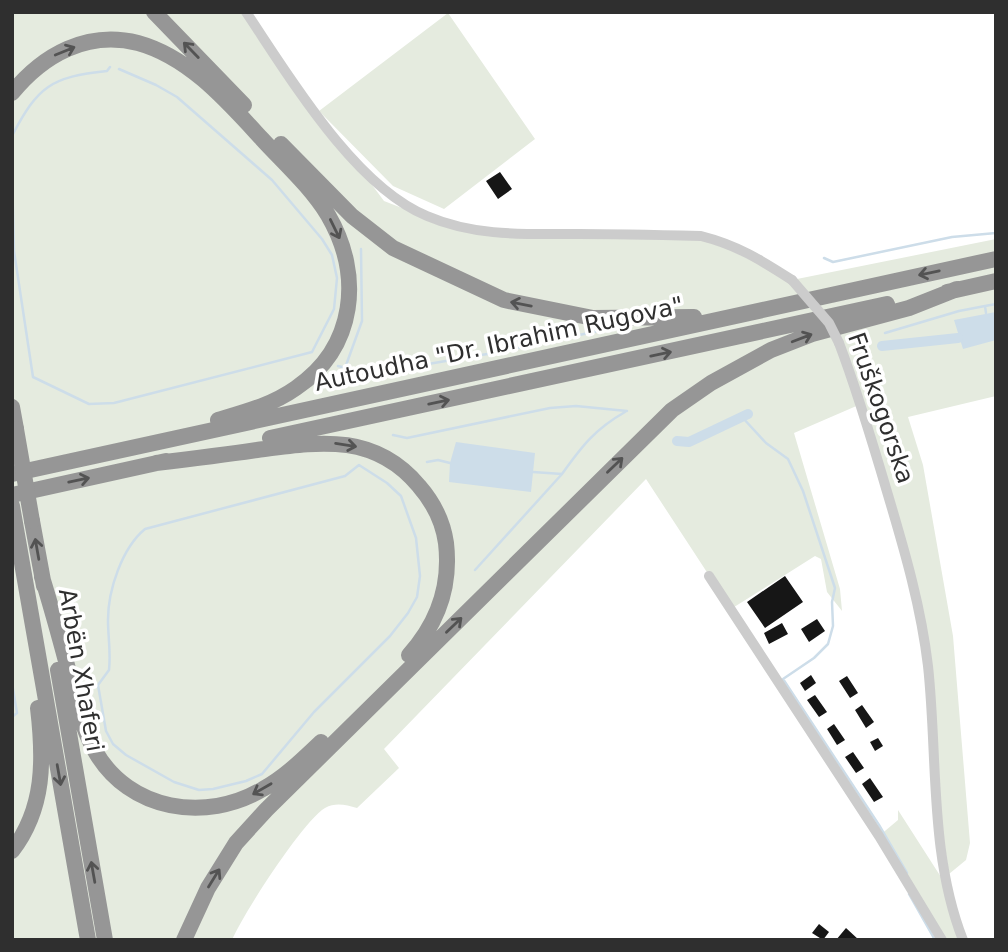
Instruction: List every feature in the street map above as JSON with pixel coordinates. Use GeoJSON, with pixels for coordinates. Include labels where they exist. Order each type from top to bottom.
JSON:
{"type":"FeatureCollection","features":[{"type":"Feature","properties":{"kind":"highway"},"geometry":{"type":"LineString","coordinates":[[154,12],[320,186],[352,216],[393,248],[504,300],[593,318],[681,318],[759,310]]}},
{"type":"Feature","properties":{"kind":"highway"},"geometry":{"type":"LineString","coordinates":[[12,93],[28,74],[45,60],[86,43],[110,40],[136,43],[188,66],[254,131],[313,195],[337,232],[349,270],[350,292],[342,332],[323,364],[295,389],[254,409],[74,461]]}},
{"type":"Feature","properties":{"kind":"highway","name":"Autoudha \"Dr. Ibrahim Rugova\""},"geometry":{"type":"LineString","coordinates":[[12,474],[996,259]]}},
{"type":"Feature","properties":{"kind":"highway"},"geometry":{"type":"LineString","coordinates":[[12,495],[996,281]]}},
{"type":"Feature","properties":{"kind":"highway"},"geometry":{"type":"LineString","coordinates":[[184,940],[208,888],[236,843],[672,410],[711,383],[771,350],[812,334],[909,308],[957,289]]}},
{"type":"Feature","properties":{"kind":"highway","name":"Arbën Xhaferi"},"geometry":{"type":"LineString","coordinates":[[12,407],[105,940]]}},
{"type":"Feature","properties":{"kind":"highway"},"geometry":{"type":"LineString","coordinates":[[43,577],[76,699],[95,751],[122,783],[138,794],[174,808],[221,805],[244,799],[270,785],[286,774],[350,715],[421,642],[440,607],[444,591],[447,572],[445,535],[428,497],[414,480],[395,464],[370,451],[343,443],[303,443],[156,463]]}},
{"type":"Feature","properties":{"kind":"highway"},"geometry":{"type":"LineString","coordinates":[[12,506],[88,940]]}},
{"type":"Feature","properties":{"kind":"highway"},"geometry":{"type":"LineString","coordinates":[[12,851],[33,816],[42,769],[31,611]]}},
{"type":"Feature","properties":{"kind":"street","name":"Fruškogorska"},"geometry":{"type":"LineString","coordinates":[[246,12],[324,125],[358,164],[389,193],[425,216],[461,228],[503,235],[701,236],[726,242],[792,280],[829,323],[861,404],[915,584],[928,665],[939,841],[948,888],[964,940]]}},
{"type":"Feature","properties":{"kind":"street"},"geometry":{"type":"LineString","coordinates":[[709,576],[879,836],[942,940]]}},
{"type":"Feature","properties":{"kind":"shaded area"},"geometry":{"type":"Polygon","coordinates":[[[12,12],[243,12],[384,201],[461,231],[701,236],[792,280],[996,239],[996,396],[908,417],[923,465],[953,636],[970,843],[966,860],[949,874],[937,792],[915,584],[861,404],[794,433],[840,589],[842,611],[827,592],[821,559],[815,556],[731,609],[646,479],[384,749],[399,768],[357,808],[333,805],[315,816],[274,869],[232,940],[12,940],[12,12]]]}},
{"type":"Feature","properties":{"kind":"shaded area"},"geometry":{"type":"Polygon","coordinates":[[[448,13],[535,139],[444,209],[393,186],[319,111],[448,13]]]}},
{"type":"Feature","properties":{"kind":"shaded area"},"geometry":{"type":"Polygon","coordinates":[[[898,810],[948,888],[963,940],[942,940],[879,836],[898,820],[898,810]]]}},
{"type":"Feature","properties":{"kind":"water"},"geometry":{"type":"Polygon","coordinates":[[[996,312],[996,340],[963,349],[954,320],[996,312]]]}},
{"type":"Feature","properties":{"kind":"water"},"geometry":{"type":"Polygon","coordinates":[[[456,442],[535,453],[531,492],[449,482],[450,463],[456,442]]]}},
{"type":"Feature","properties":{"kind":"building"},"geometry":{"type":"Polygon","coordinates":[[[500,172],[512,189],[498,199],[486,181],[500,172]]]}},
{"type":"Feature","properties":{"kind":"building"},"geometry":{"type":"Polygon","coordinates":[[[785,576],[803,602],[765,628],[747,602],[785,576]]]}},
{"type":"Feature","properties":{"kind":"building"},"geometry":{"type":"Polygon","coordinates":[[[817,619],[825,631],[809,642],[801,629],[817,619]]]}},
{"type":"Feature","properties":{"kind":"building"},"geometry":{"type":"Polygon","coordinates":[[[782,623],[788,634],[769,644],[764,633],[782,623]]]}},
{"type":"Feature","properties":{"kind":"building"},"geometry":{"type":"Polygon","coordinates":[[[811,675],[816,683],[805,691],[800,683],[811,675]]]}},
{"type":"Feature","properties":{"kind":"building"},"geometry":{"type":"Polygon","coordinates":[[[847,676],[858,693],[850,698],[839,681],[847,676]]]}},
{"type":"Feature","properties":{"kind":"building"},"geometry":{"type":"Polygon","coordinates":[[[815,695],[827,712],[819,717],[807,700],[815,695]]]}},
{"type":"Feature","properties":{"kind":"building"},"geometry":{"type":"Polygon","coordinates":[[[862,705],[874,722],[866,728],[855,710],[862,705]]]}},
{"type":"Feature","properties":{"kind":"building"},"geometry":{"type":"Polygon","coordinates":[[[834,724],[845,740],[837,745],[827,729],[834,724]]]}},
{"type":"Feature","properties":{"kind":"building"},"geometry":{"type":"Polygon","coordinates":[[[878,738],[883,746],[875,751],[870,742],[878,738]]]}},
{"type":"Feature","properties":{"kind":"building"},"geometry":{"type":"Polygon","coordinates":[[[853,752],[864,768],[856,773],[845,757],[853,752]]]}},
{"type":"Feature","properties":{"kind":"building"},"geometry":{"type":"Polygon","coordinates":[[[870,778],[883,797],[874,802],[862,784],[870,778]]]}},
{"type":"Feature","properties":{"kind":"building"},"geometry":{"type":"Polygon","coordinates":[[[819,924],[829,932],[823,940],[812,933],[819,924]]]}},
{"type":"Feature","properties":{"kind":"building"},"geometry":{"type":"Polygon","coordinates":[[[846,928],[859,940],[836,940],[846,928]]]}},
{"type":"Feature","properties":{"kind":"waterway"},"geometry":{"type":"LineString","coordinates":[[12,136],[30,106],[48,87],[72,77],[107,71],[110,67]]}},
{"type":"Feature","properties":{"kind":"waterway"},"geometry":{"type":"LineString","coordinates":[[12,173],[14,251],[33,377],[89,404],[114,403],[312,352],[334,309],[337,278],[332,255],[322,239],[272,180],[177,97],[119,69]]}},
{"type":"Feature","properties":{"kind":"waterway"},"geometry":{"type":"LineString","coordinates":[[824,258],[833,262],[952,237],[996,233]]}},
{"type":"Feature","properties":{"kind":"waterway"},"geometry":{"type":"LineString","coordinates":[[345,368],[362,321],[361,249]]}},
{"type":"Feature","properties":{"kind":"waterway"},"geometry":{"type":"LineString","coordinates":[[985,306],[996,304]]}},
{"type":"Feature","properties":{"kind":"waterway"},"geometry":{"type":"LineString","coordinates":[[885,333],[959,311],[985,306],[986,313]]}},
{"type":"Feature","properties":{"kind":"waterway"},"geometry":{"type":"LineString","coordinates":[[338,366],[369,374],[499,352],[617,327]]}},
{"type":"Feature","properties":{"kind":"waterway"},"geometry":{"type":"LineString","coordinates":[[882,346],[958,338]]}},
{"type":"Feature","properties":{"kind":"waterway"},"geometry":{"type":"LineString","coordinates":[[393,435],[407,438],[550,408],[576,406],[627,411]]}},
{"type":"Feature","properties":{"kind":"waterway"},"geometry":{"type":"LineString","coordinates":[[533,472],[562,474],[590,439],[625,412]]}},
{"type":"Feature","properties":{"kind":"waterway"},"geometry":{"type":"LineString","coordinates":[[677,441],[689,442],[748,414]]}},
{"type":"Feature","properties":{"kind":"waterway"},"geometry":{"type":"LineString","coordinates":[[742,417],[766,443],[788,459],[803,491],[835,588],[832,602],[833,626],[828,644],[814,658],[783,679],[879,825],[907,873]]}},
{"type":"Feature","properties":{"kind":"waterway"},"geometry":{"type":"LineString","coordinates":[[427,462],[438,460],[450,463]]}},
{"type":"Feature","properties":{"kind":"waterway"},"geometry":{"type":"LineString","coordinates":[[87,691],[98,685],[109,670],[108,620],[114,583],[123,558],[145,529],[345,476],[359,465],[387,483],[401,496],[416,538],[420,576],[417,597],[390,636],[314,712],[262,774],[213,789],[199,790],[174,782],[126,755],[113,744],[106,731],[98,685]]}},
{"type":"Feature","properties":{"kind":"waterway"},"geometry":{"type":"LineString","coordinates":[[475,570],[562,474]]}},
{"type":"Feature","properties":{"kind":"waterway"},"geometry":{"type":"LineString","coordinates":[[12,683],[17,713],[12,717]]}},
{"type":"Feature","properties":{"kind":"waterway"},"geometry":{"type":"LineString","coordinates":[[909,894],[935,940]]}}]}
